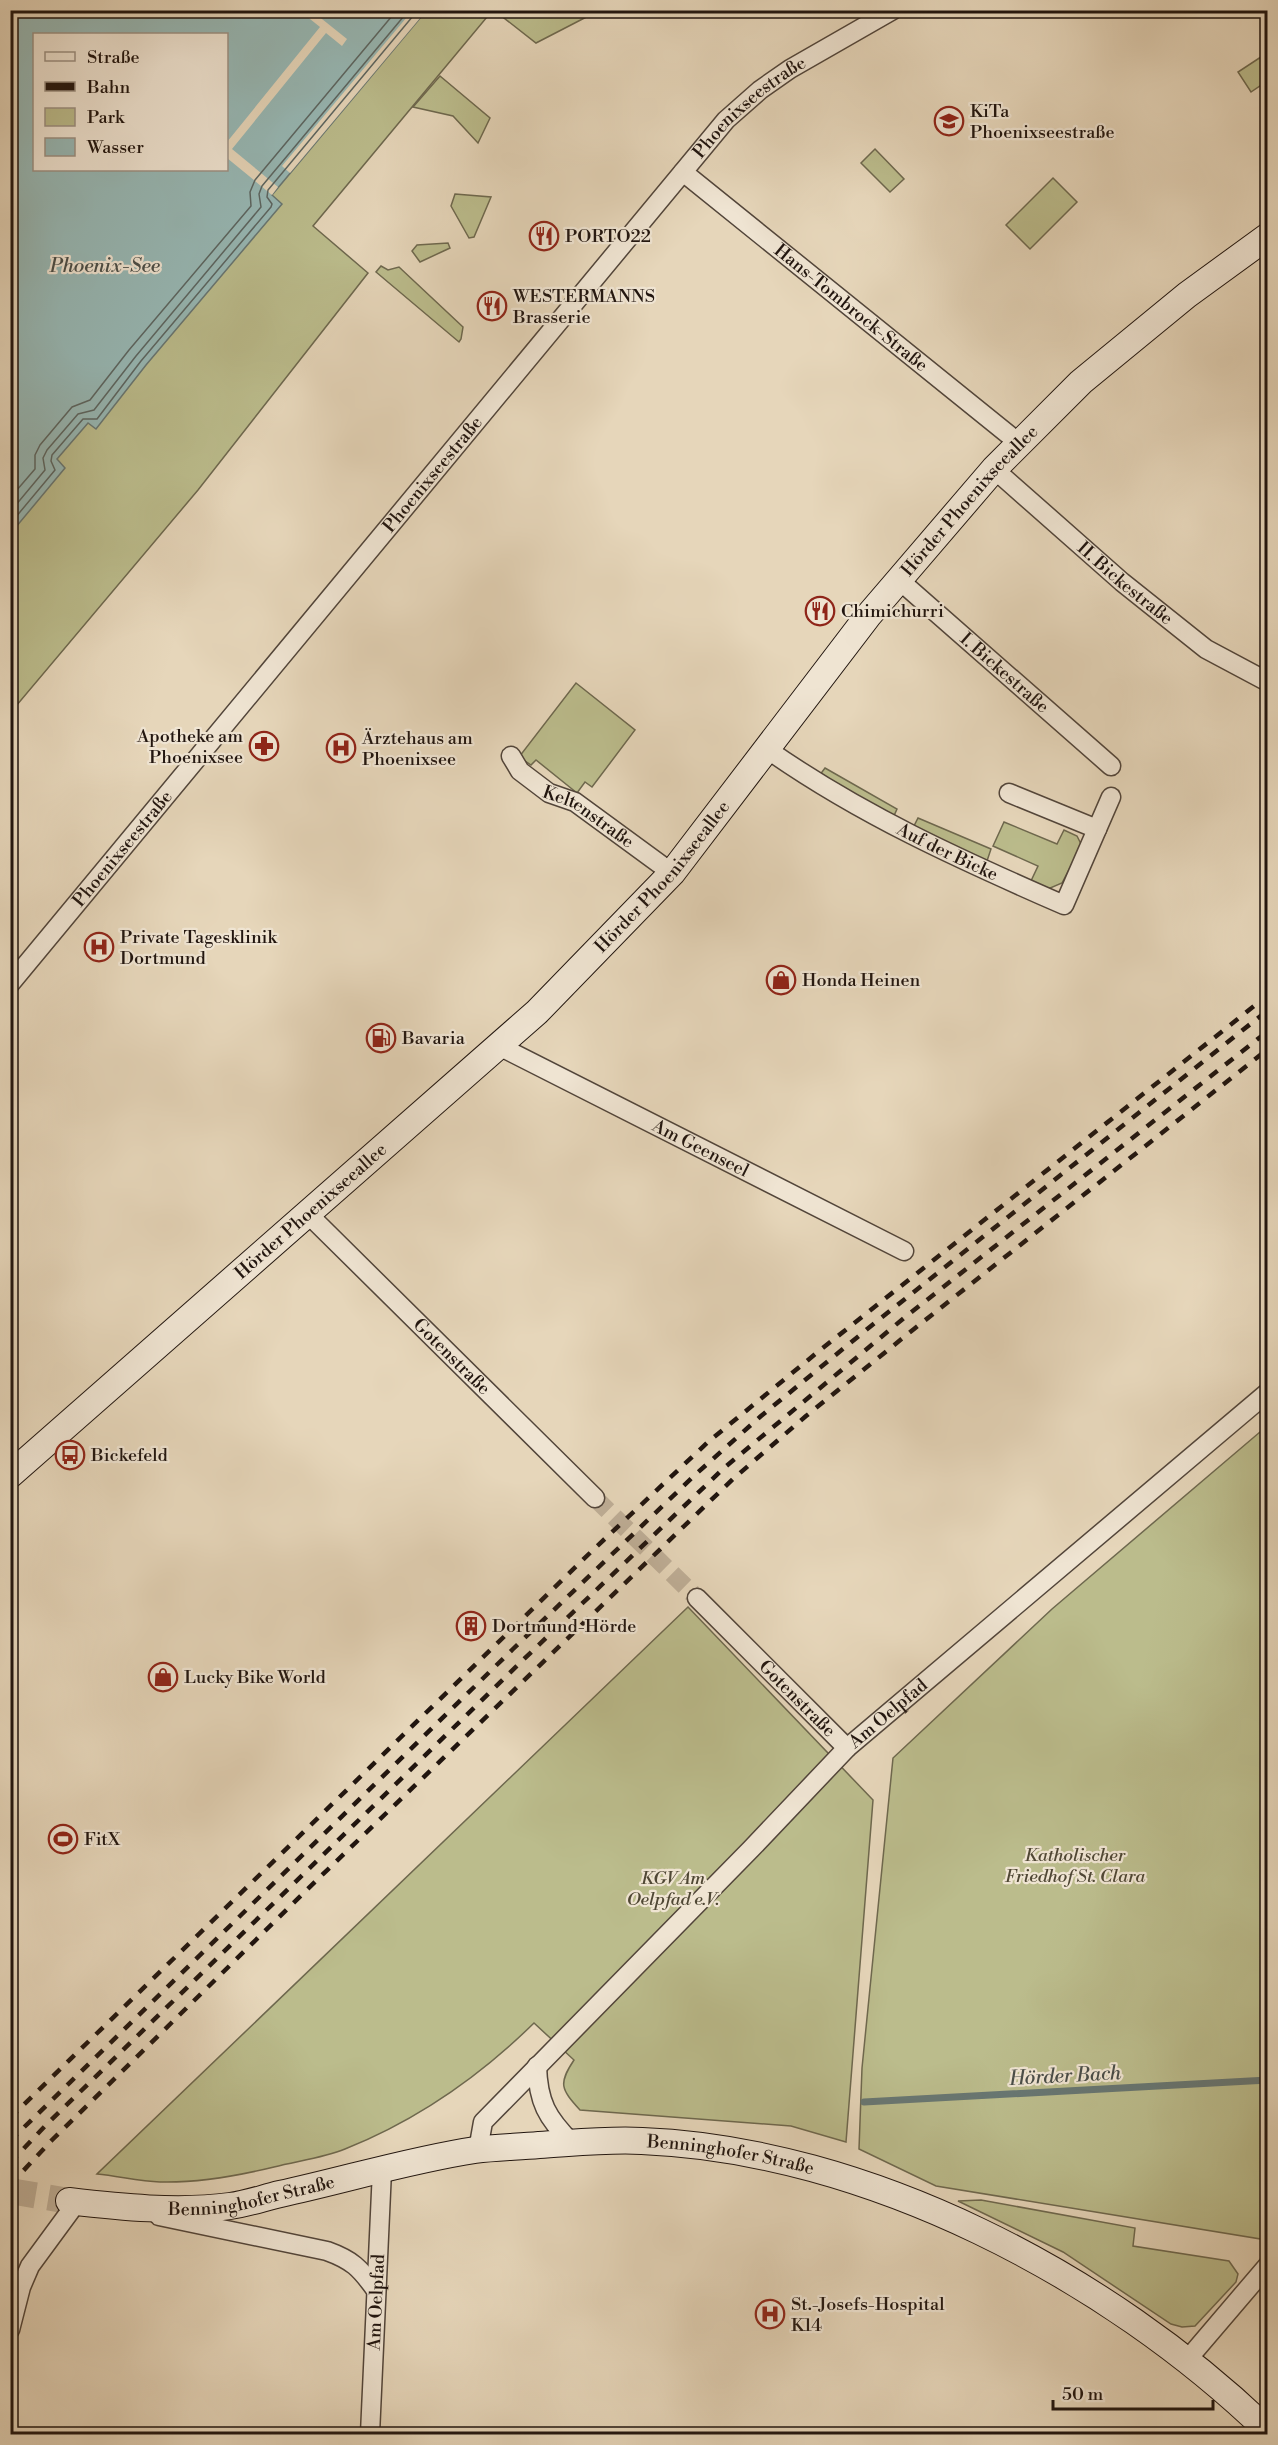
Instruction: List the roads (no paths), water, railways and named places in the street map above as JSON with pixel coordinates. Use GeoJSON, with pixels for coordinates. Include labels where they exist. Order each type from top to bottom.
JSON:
{"type":"FeatureCollection","features":[{"type":"Feature","properties":{"kind":"main road","name":"Hörder Phoenixseeallee"},"geometry":{"type":"LineString","coordinates":[[10,1475],[309,1215],[537,1012],[672,873],[898,579],[994,468],[1081,382],[1187,295],[1268,236]]}},
{"type":"Feature","properties":{"kind":"main road","name":"Benninghofer Straße"},"geometry":{"type":"LineString","coordinates":[[73,2201],[124,2208],[230,2206],[478,2150],[572,2143],[642,2141],[741,2153],[830,2175],[900,2198],[1002,2242],[1108,2303],[1187,2360],[1268,2431]]}},
{"type":"Feature","properties":{"kind":"street","name":"Phoenixseestraße"},"geometry":{"type":"LineString","coordinates":[[10,984],[726,120],[760,90],[790,69],[893,10]]}},
{"type":"Feature","properties":{"kind":"street","name":"Hans-Tombrock-Straße"},"geometry":{"type":"LineString","coordinates":[[683,172],[1019,443]]}},
{"type":"Feature","properties":{"kind":"street","name":"II. Bickestraße"},"geometry":{"type":"LineString","coordinates":[[994,468],[1122,582],[1206,649],[1268,682]]}},
{"type":"Feature","properties":{"kind":"street","name":"I. Bickestraße"},"geometry":{"type":"LineString","coordinates":[[898,579],[1111,766]]}},
{"type":"Feature","properties":{"kind":"street","name":"Auf der Bicke"},"geometry":{"type":"LineString","coordinates":[[766,749],[863,811],[976,867],[1064,905],[1110,797]]}},
{"type":"Feature","properties":{"kind":"street","name":"Keltenstraße"},"geometry":{"type":"LineString","coordinates":[[511,756],[520,771],[549,794],[575,802],[672,873]]}},
{"type":"Feature","properties":{"kind":"street"},"geometry":{"type":"LineString","coordinates":[[1009,793],[1097,829]]}},
{"type":"Feature","properties":{"kind":"street","name":"Am Geenseel"},"geometry":{"type":"LineString","coordinates":[[499,1046],[904,1251]]}},
{"type":"Feature","properties":{"kind":"street","name":"Gotenstraße"},"geometry":{"type":"LineString","coordinates":[[309,1215],[595,1498]]}},
{"type":"Feature","properties":{"kind":"street","name":"Am Oelpfad"},"geometry":{"type":"LineString","coordinates":[[478,2150],[483,2122],[751,1850],[847,1748],[1268,1392]]}},
{"type":"Feature","properties":{"kind":"street","name":"Gotenstraße"},"geometry":{"type":"LineString","coordinates":[[697,1598],[847,1748]]}},
{"type":"Feature","properties":{"kind":"street"},"geometry":{"type":"LineString","coordinates":[[537,2066],[541,2103],[558,2129],[572,2143]]}},
{"type":"Feature","properties":{"kind":"street","name":"Am Oelpfad"},"geometry":{"type":"LineString","coordinates":[[370,2434],[382,2170]]}},
{"type":"Feature","properties":{"kind":"street"},"geometry":{"type":"LineString","coordinates":[[10,2330],[21,2287],[30,2266],[73,2201]]}},
{"type":"Feature","properties":{"kind":"street","name":"Benninghofer Straße"},"geometry":{"type":"LineString","coordinates":[[124,2208],[203,2227],[327,2251],[345,2258],[360,2268],[375,2289]]}},
{"type":"Feature","properties":{"kind":"street"},"geometry":{"type":"LineString","coordinates":[[1187,2360],[1268,2265]]}},
{"type":"Feature","properties":{"kind":"water","name":"Phoenix-See"},"geometry":{"type":"Polygon","coordinates":[[[11,11],[426,11],[272,195],[282,204],[146,365],[96,429],[88,423],[57,459],[65,468],[11,533],[11,11]]]}},
{"type":"Feature","properties":{"kind":"waterway","name":"Hörder Bach"},"geometry":{"type":"LineString","coordinates":[[864,2102],[1268,2080]]}},
{"type":"Feature","properties":{"kind":"tunnel"},"geometry":{"type":"LineString","coordinates":[[595,1498],[697,1598]]}},
{"type":"Feature","properties":{"kind":"tunnel"},"geometry":{"type":"LineString","coordinates":[[10,2191],[69,2201]]}},
{"type":"Feature","properties":{"kind":"railway"},"geometry":{"type":"LineString","coordinates":[[10,2118],[593,1550],[708,1442],[819,1351],[1268,995]]}},
{"type":"Feature","properties":{"kind":"railway"},"geometry":{"type":"LineString","coordinates":[[10,2141],[513,1649],[696,1474],[761,1416],[871,1326],[1268,1010]]}},
{"type":"Feature","properties":{"kind":"railway"},"geometry":{"type":"LineString","coordinates":[[10,2163],[45,2126],[523,1660],[724,1468],[904,1318],[1268,1031]]}},
{"type":"Feature","properties":{"kind":"railway"},"geometry":{"type":"LineString","coordinates":[[10,2185],[52,2140],[320,1877],[733,1479],[806,1416],[914,1329],[1268,1049]]}},
{"type":"Feature","properties":{"kind":"place","name":"KiTa Phoenixseestraße"},"geometry":{"type":"Point","coordinates":[949,121]}},
{"type":"Feature","properties":{"kind":"place","name":"PORTO22"},"geometry":{"type":"Point","coordinates":[544,236]}},
{"type":"Feature","properties":{"kind":"place","name":"WESTERMANNS Brasserie"},"geometry":{"type":"Point","coordinates":[492,306]}},
{"type":"Feature","properties":{"kind":"place","name":"Chimichurri"},"geometry":{"type":"Point","coordinates":[820,611]}},
{"type":"Feature","properties":{"kind":"place","name":"Apotheke am Phoenixsee"},"geometry":{"type":"Point","coordinates":[264,746]}},
{"type":"Feature","properties":{"kind":"place","name":"Ärztehaus am Phoenixsee"},"geometry":{"type":"Point","coordinates":[341,748]}},
{"type":"Feature","properties":{"kind":"place","name":"Private Tagesklinik Dortmund"},"geometry":{"type":"Point","coordinates":[99,947]}},
{"type":"Feature","properties":{"kind":"place","name":"Honda Heinen"},"geometry":{"type":"Point","coordinates":[781,980]}},
{"type":"Feature","properties":{"kind":"place","name":"Bavaria"},"geometry":{"type":"Point","coordinates":[381,1038]}},
{"type":"Feature","properties":{"kind":"place","name":"Bickefeld"},"geometry":{"type":"Point","coordinates":[70,1455]}},
{"type":"Feature","properties":{"kind":"place","name":"Dortmund-Hörde"},"geometry":{"type":"Point","coordinates":[471,1626]}},
{"type":"Feature","properties":{"kind":"place","name":"Lucky Bike World"},"geometry":{"type":"Point","coordinates":[163,1677]}},
{"type":"Feature","properties":{"kind":"place","name":"FitX"},"geometry":{"type":"Point","coordinates":[63,1839]}},
{"type":"Feature","properties":{"kind":"place","name":"St.-Josefs-Hospital K14"},"geometry":{"type":"Point","coordinates":[770,2314]}},
{"type":"Feature","properties":{"kind":"park label","name":"Katholischer Friedhof St. Clara"},"geometry":{"type":"Point","coordinates":[1075,1865]}},
{"type":"Feature","properties":{"kind":"park label","name":"KGV Am Oelpfad e.V."},"geometry":{"type":"Point","coordinates":[673,1888]}}]}
